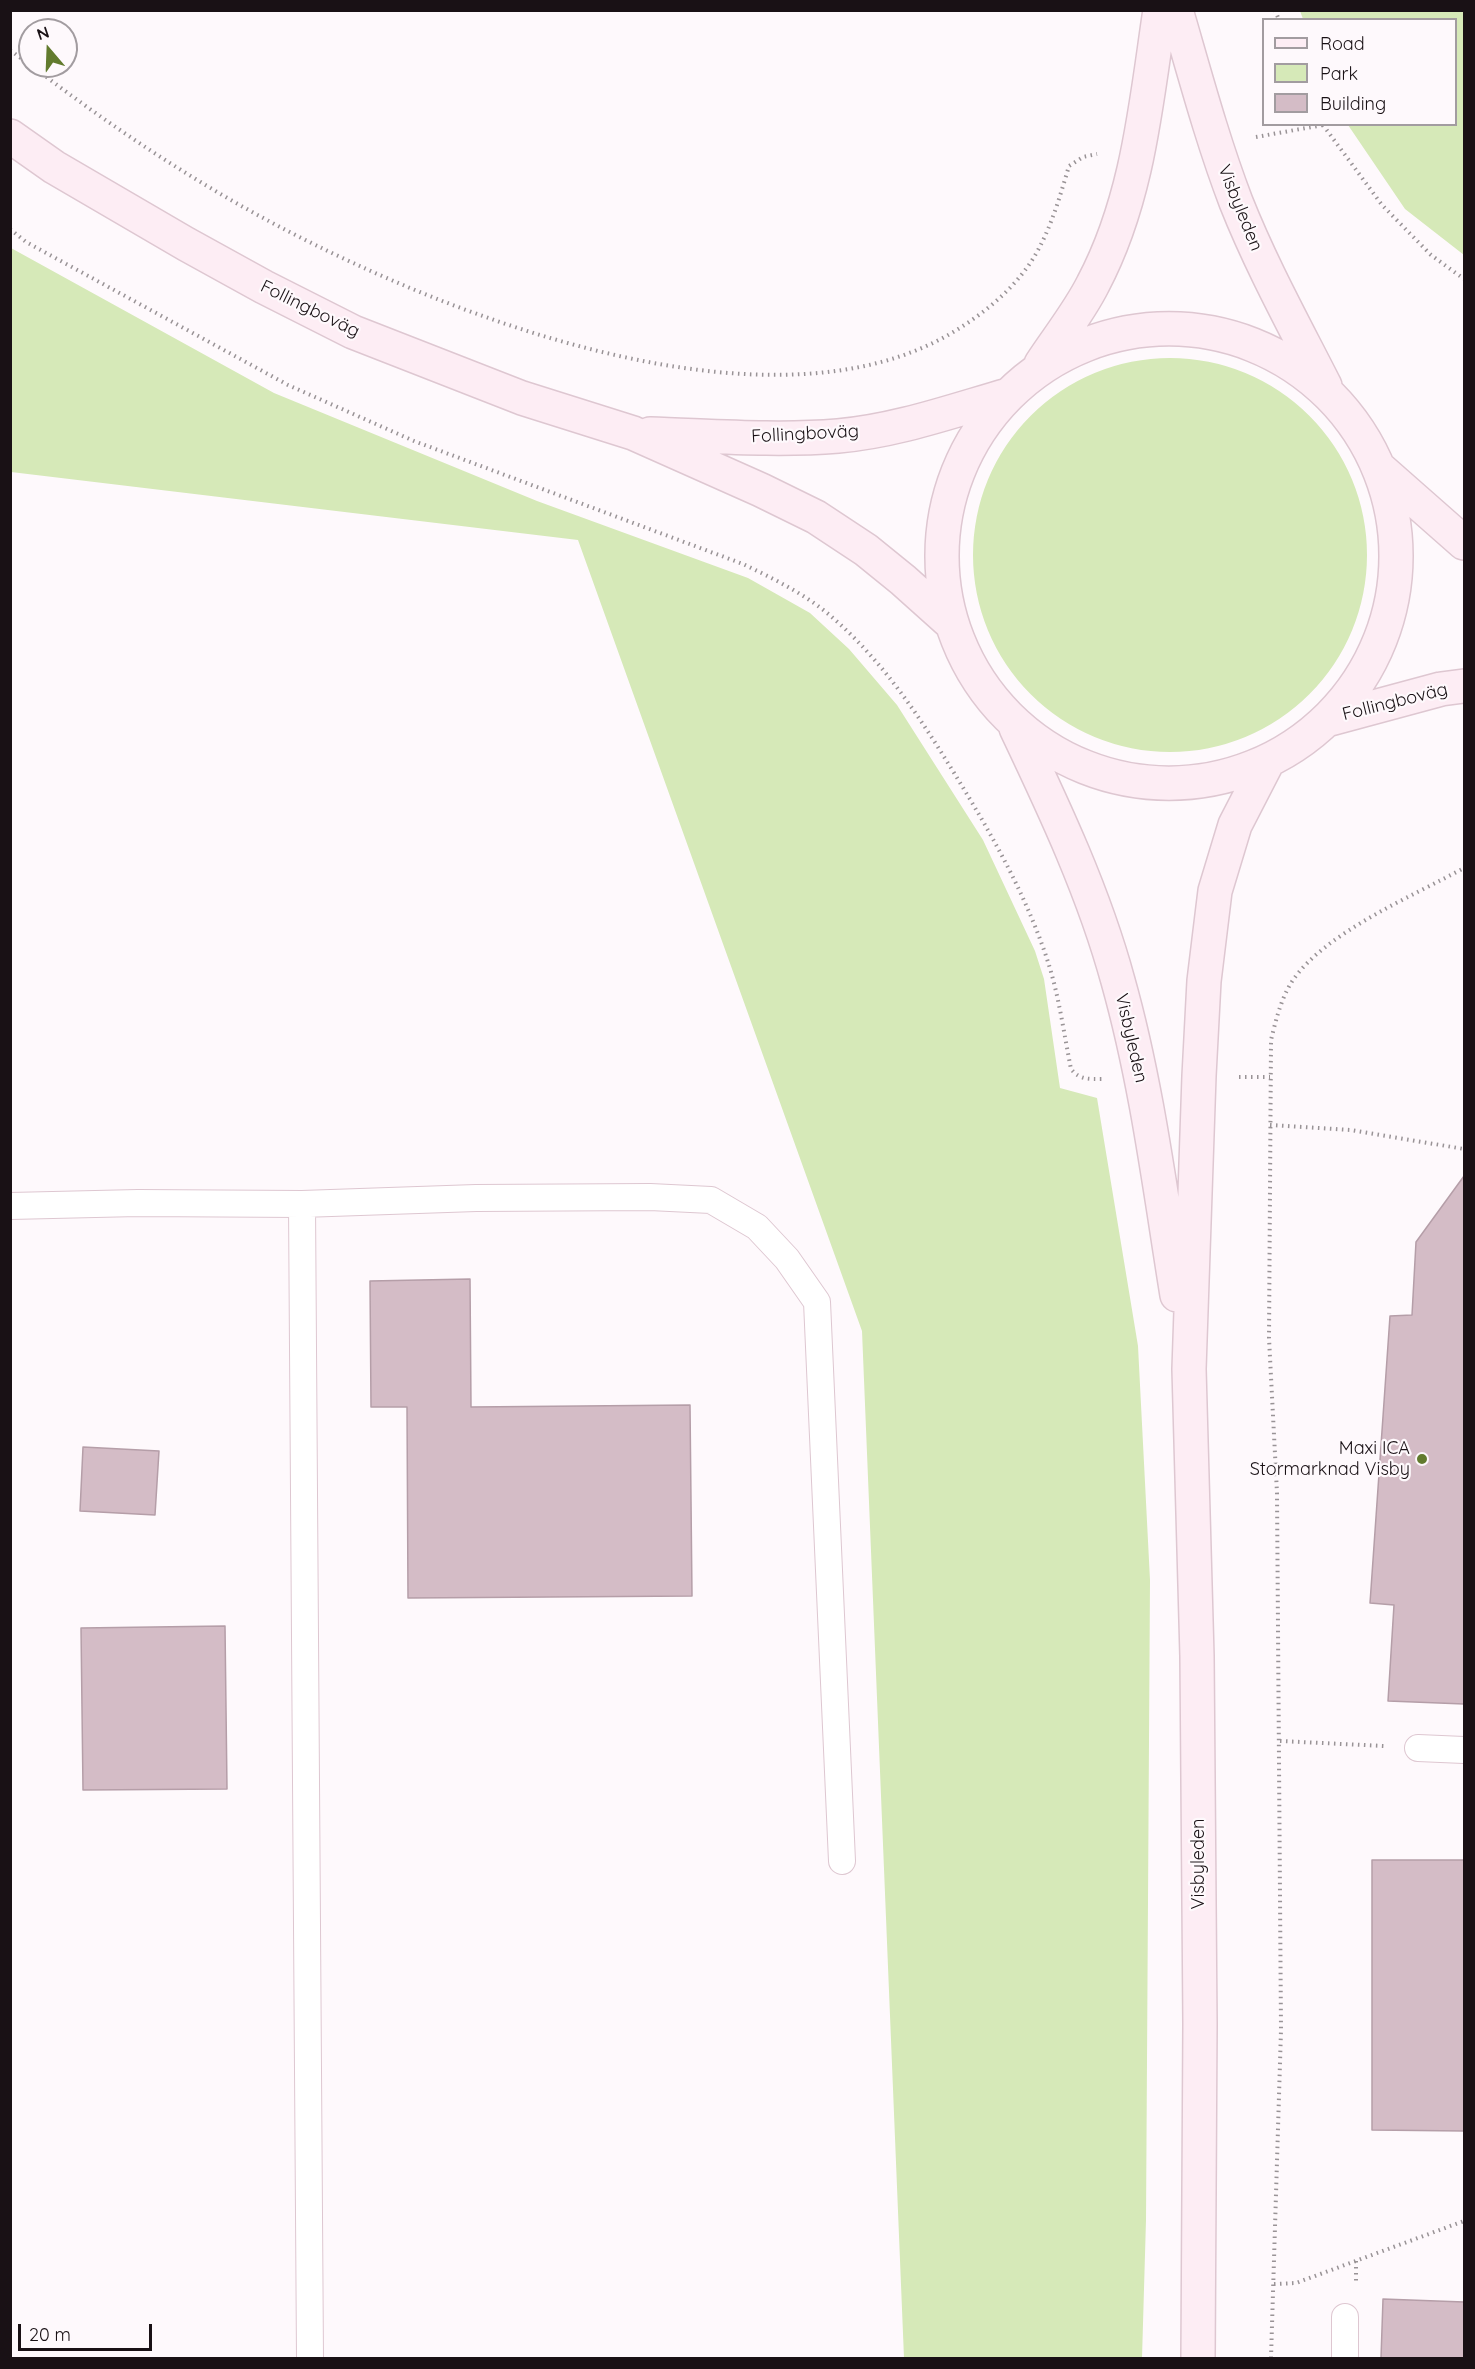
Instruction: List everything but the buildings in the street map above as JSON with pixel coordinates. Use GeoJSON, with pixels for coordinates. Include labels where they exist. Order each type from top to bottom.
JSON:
{"type":"FeatureCollection","features":[{"type":"Feature","properties":{"kind":"main road"},"geometry":{"type":"LineString","coordinates":[[1038,369],[1093,285],[1129,199],[1139,152],[1160,10]]}},
{"type":"Feature","properties":{"kind":"main road","name":"Visbyleden"},"geometry":{"type":"LineString","coordinates":[[1176,10],[1214,143],[1263,266],[1330,395]]}},
{"type":"Feature","properties":{"kind":"main road","name":"Follingboväg"},"geometry":{"type":"LineString","coordinates":[[10,136],[54,167],[186,244],[353,332],[522,398],[633,433],[816,517],[875,557],[951,623]]}},
{"type":"Feature","properties":{"kind":"main road"},"geometry":{"type":"LineString","coordinates":[[1157,328],[1189,329],[1220,334],[1251,343],[1288,363],[1330,395],[1366,442],[1379,469],[1389,497],[1395,527],[1396,557],[1394,587],[1388,617],[1378,645],[1347,698],[1326,720],[1299,743],[1268,761],[1216,778],[1189,783],[1135,781],[1108,775],[1058,755],[1014,723],[976,677],[962,651],[951,623],[942,569],[941,541],[945,514],[961,462],[984,423],[1008,395],[1038,369],[1065,353],[1125,332],[1157,328]]}},
{"type":"Feature","properties":{"kind":"main road","name":"Follingboväg"},"geometry":{"type":"LineString","coordinates":[[633,433],[778,439],[840,436],[894,427],[1008,395]]}},
{"type":"Feature","properties":{"kind":"main road"},"geometry":{"type":"LineString","coordinates":[[1379,469],[1464,543]]}},
{"type":"Feature","properties":{"kind":"main road","name":"Follingboväg"},"geometry":{"type":"LineString","coordinates":[[1326,720],[1441,689],[1464,686]]}},
{"type":"Feature","properties":{"kind":"main road","name":"Visbyleden"},"geometry":{"type":"LineString","coordinates":[[1014,723],[1050,799],[1092,901],[1118,981],[1142,1078],[1189,1369]]}},
{"type":"Feature","properties":{"kind":"main road","name":"Visbyleden"},"geometry":{"type":"LineString","coordinates":[[1198,2358],[1200,2012],[1198,1679],[1189,1369],[1199,1076],[1204,981],[1215,891],[1235,825],[1268,761]]}},
{"type":"Feature","properties":{"kind":"lane"},"geometry":{"type":"LineString","coordinates":[[10,1206],[138,1203],[302,1204],[488,1198],[650,1197],[711,1200],[757,1227],[787,1259],[816,1302],[842,1861]]}},
{"type":"Feature","properties":{"kind":"lane"},"geometry":{"type":"LineString","coordinates":[[302,1204],[310,2358]]}},
{"type":"Feature","properties":{"kind":"lane"},"geometry":{"type":"LineString","coordinates":[[1418,1748],[1464,1750]]}},
{"type":"Feature","properties":{"kind":"lane"},"geometry":{"type":"LineString","coordinates":[[1345,2317],[1345,2358]]}},
{"type":"Feature","properties":{"kind":"path"},"geometry":{"type":"LineString","coordinates":[[47,78],[88,110],[198,180],[282,228],[361,266],[479,315],[550,339],[641,362],[698,369],[763,373],[820,373],[870,364],[908,353],[939,340],[981,315],[1010,288],[1034,257],[1049,227],[1069,166],[1083,157],[1108,152],[1139,152]]}},
{"type":"Feature","properties":{"kind":"path"},"geometry":{"type":"LineString","coordinates":[[1214,143],[1317,126]]}},
{"type":"Feature","properties":{"kind":"path"},"geometry":{"type":"LineString","coordinates":[[1324,126],[1382,205],[1431,255],[1464,279]]}},
{"type":"Feature","properties":{"kind":"path"},"geometry":{"type":"LineString","coordinates":[[10,229],[26,242],[288,385],[414,441],[743,564],[786,585],[831,616],[877,660],[924,724],[995,841],[1030,915],[1049,964],[1071,1068],[1085,1079],[1142,1078]]}},
{"type":"Feature","properties":{"kind":"path"},"geometry":{"type":"LineString","coordinates":[[1271,2358],[1281,2030],[1277,1493],[1269,1338],[1271,1040],[1280,1007],[1293,980],[1311,960],[1334,940],[1464,868]]}},
{"type":"Feature","properties":{"kind":"path"},"geometry":{"type":"LineString","coordinates":[[1199,1076],[1270,1077]]}},
{"type":"Feature","properties":{"kind":"path"},"geometry":{"type":"LineString","coordinates":[[1270,1125],[1351,1130],[1464,1149]]}},
{"type":"Feature","properties":{"kind":"path"},"geometry":{"type":"LineString","coordinates":[[1280,1741],[1418,1748]]}},
{"type":"Feature","properties":{"kind":"path"},"geometry":{"type":"LineString","coordinates":[[1274,2284],[1296,2283],[1464,2221]]}},
{"type":"Feature","properties":{"kind":"green space"},"geometry":{"type":"Polygon","coordinates":[[[1300,11],[1464,11],[1464,255],[1405,209],[1349,126],[1457,126],[1457,18],[1303,18],[1300,11]]]}},
{"type":"Feature","properties":{"kind":"green space"},"geometry":{"type":"Polygon","coordinates":[[[11,248],[274,393],[537,501],[748,578],[810,613],[849,649],[897,705],[983,840],[1035,951],[1044,979],[1060,1088],[1097,1098],[1138,1346],[1150,1580],[1146,2220],[1142,2358],[904,2358],[862,1331],[578,540],[11,472],[11,248]]]}},
{"type":"Feature","properties":{"kind":"green space"},"geometry":{"type":"Polygon","coordinates":[[[1170,358],[1208,362],[1245,373],[1279,391],[1309,416],[1334,446],[1352,480],[1363,517],[1367,555],[1363,593],[1352,630],[1334,664],[1309,694],[1279,719],[1245,737],[1208,748],[1170,752],[1132,748],[1095,737],[1061,719],[1031,694],[1006,664],[988,630],[977,593],[973,555],[977,517],[988,480],[1006,446],[1031,416],[1061,391],[1095,373],[1132,362],[1170,358]]]}},
{"type":"Feature","properties":{"kind":"place","name":"Maxi ICA Stormarknad Visby"},"geometry":{"type":"Point","coordinates":[1422,1459]}}]}
